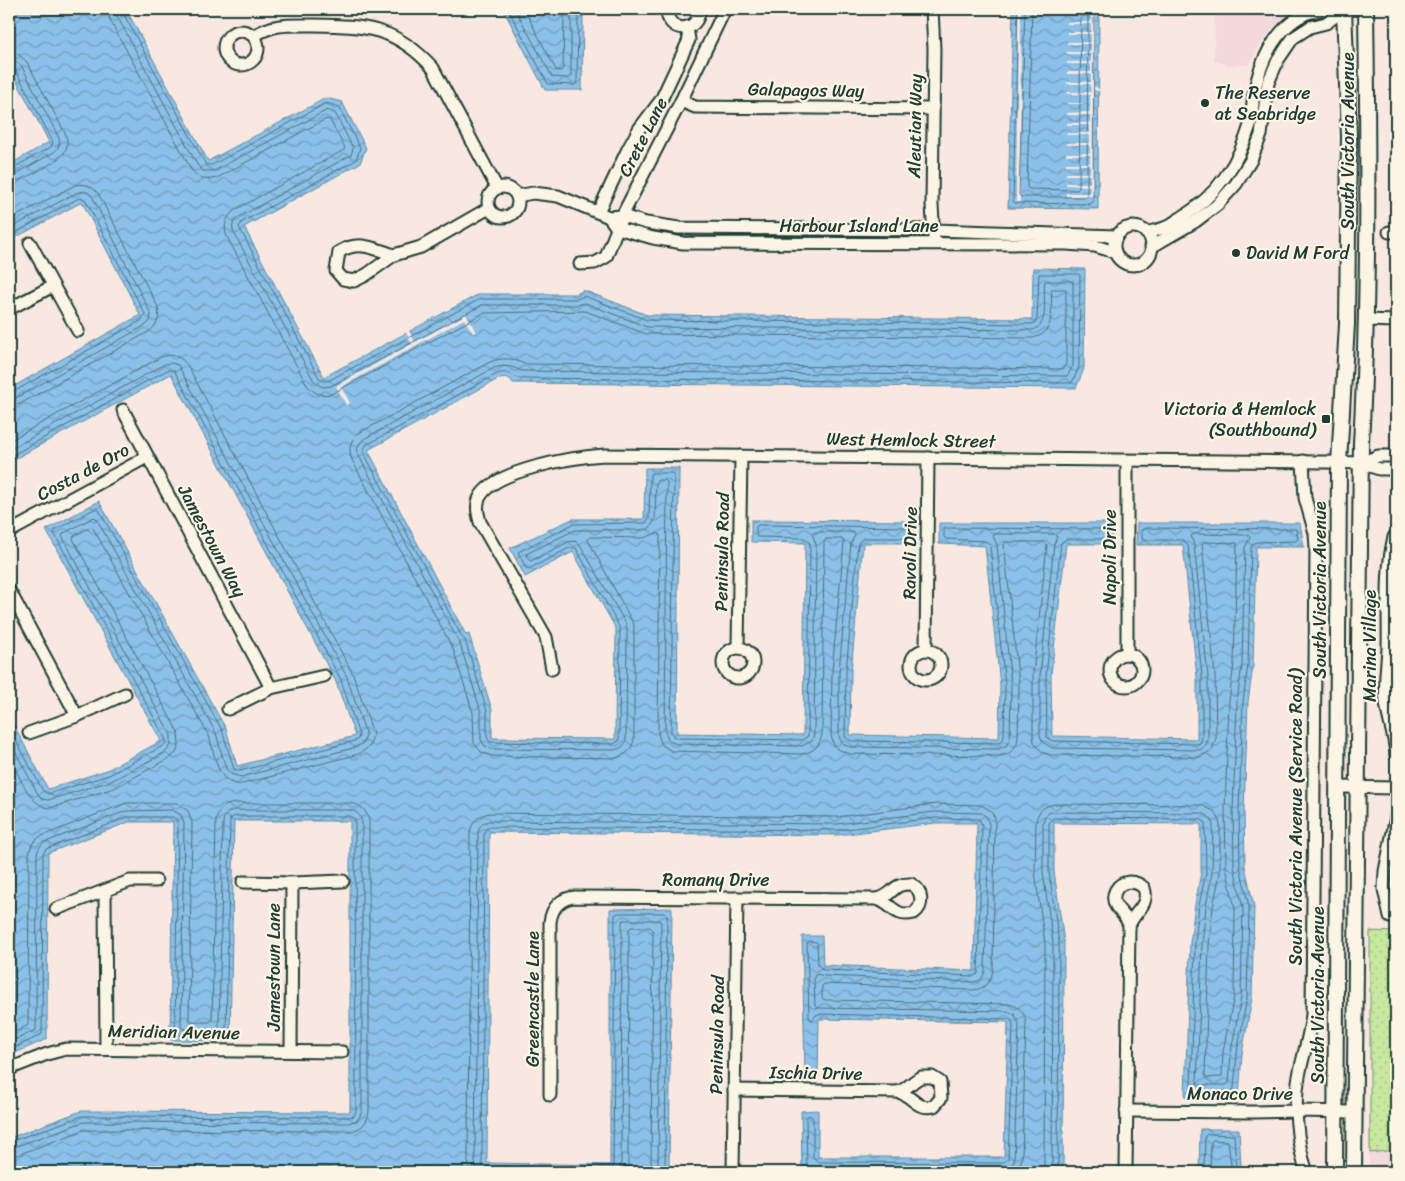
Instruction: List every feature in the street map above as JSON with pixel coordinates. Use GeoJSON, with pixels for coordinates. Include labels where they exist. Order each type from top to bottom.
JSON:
{"type":"FeatureCollection","features":[{"type":"Feature","properties":{"kind":"main road","name":"South Victoria Avenue"},"geometry":{"type":"LineString","coordinates":[[1335,1172],[1339,463],[1347,315],[1348,136],[1344,9]]}},
{"type":"Feature","properties":{"kind":"main road","name":"South Victoria Avenue"},"geometry":{"type":"LineString","coordinates":[[1354,1172],[1361,463],[1366,320],[1368,136],[1366,9]]}},
{"type":"Feature","properties":{"kind":"street"},"geometry":{"type":"LineString","coordinates":[[667,9],[667,15],[672,24],[682,28],[687,28],[696,21],[699,16],[699,9]]}},
{"type":"Feature","properties":{"kind":"street","name":"Crete Lane"},"geometry":{"type":"LineString","coordinates":[[580,264],[595,264],[606,257],[622,216],[681,101],[725,9]]}},
{"type":"Feature","properties":{"kind":"street","name":"Aleutian Way"},"geometry":{"type":"LineString","coordinates":[[932,9],[934,49],[932,205],[934,243]]}},
{"type":"Feature","properties":{"kind":"street"},"geometry":{"type":"LineString","coordinates":[[1152,247],[1146,233],[1132,227],[1126,228],[1114,241],[1115,252],[1122,262],[1134,265],[1148,257],[1152,247],[1196,221],[1217,205],[1236,184],[1251,160],[1261,135],[1268,83],[1278,60],[1293,38],[1310,27],[1326,23],[1344,9]]}},
{"type":"Feature","properties":{"kind":"street"},"geometry":{"type":"LineString","coordinates":[[1146,233],[1165,228],[1191,212],[1213,193],[1230,171],[1243,146],[1252,120],[1258,73],[1268,50],[1285,28],[1305,14],[1326,10],[1362,9]]}},
{"type":"Feature","properties":{"kind":"street"},"geometry":{"type":"LineString","coordinates":[[254,36],[265,28],[287,24],[356,26],[376,29],[406,43],[421,54],[434,68],[497,188]]}},
{"type":"Feature","properties":{"kind":"street"},"geometry":{"type":"LineString","coordinates":[[617,228],[604,214],[628,148],[639,129],[661,100],[689,40],[687,28]]}},
{"type":"Feature","properties":{"kind":"street","name":"Galapagos Way"},"geometry":{"type":"LineString","coordinates":[[681,101],[695,107],[933,109]]}},
{"type":"Feature","properties":{"kind":"street"},"geometry":{"type":"LineString","coordinates":[[506,187],[517,196],[518,201],[515,211],[506,216],[496,215],[489,208],[488,198],[493,190],[497,188],[506,187]]}},
{"type":"Feature","properties":{"kind":"street","name":"Harbour Island Lane"},"geometry":{"type":"LineString","coordinates":[[517,196],[532,193],[558,196],[604,214],[679,228],[934,230],[1117,236]]}},
{"type":"Feature","properties":{"kind":"street"},"geometry":{"type":"LineString","coordinates":[[394,255],[362,246],[349,246],[339,252],[336,271],[343,279],[354,281],[366,276],[394,255],[421,247],[489,208]]}},
{"type":"Feature","properties":{"kind":"street","name":"Harbour Island Lane"},"geometry":{"type":"LineString","coordinates":[[617,228],[653,238],[683,243],[1066,244],[1096,246],[1115,252]]}},
{"type":"Feature","properties":{"kind":"street"},"geometry":{"type":"LineString","coordinates":[[30,243],[78,331]]}},
{"type":"Feature","properties":{"kind":"street"},"geometry":{"type":"LineString","coordinates":[[9,309],[53,286]]}},
{"type":"Feature","properties":{"kind":"street"},"geometry":{"type":"LineString","coordinates":[[1366,320],[1396,321]]}},
{"type":"Feature","properties":{"kind":"street","name":"Jamestown Way"},"geometry":{"type":"LineString","coordinates":[[123,410],[271,688]]}},
{"type":"Feature","properties":{"kind":"street","name":"West Hemlock Street"},"geometry":{"type":"LineString","coordinates":[[552,668],[546,637],[480,522],[477,505],[481,494],[490,485],[549,462],[604,455],[741,456],[1127,461],[1303,461],[1361,463],[1379,469],[1396,469]]}},
{"type":"Feature","properties":{"kind":"street","name":"Peninsula Road"},"geometry":{"type":"LineString","coordinates":[[738,648],[741,456]]}},
{"type":"Feature","properties":{"kind":"street","name":"West Hemlock Street"},"geometry":{"type":"LineString","coordinates":[[1361,463],[1378,456],[1396,456]]}},
{"type":"Feature","properties":{"kind":"street","name":"Costa de Oro"},"geometry":{"type":"LineString","coordinates":[[9,532],[147,457]]}},
{"type":"Feature","properties":{"kind":"street","name":"Ravoli Drive"},"geometry":{"type":"LineString","coordinates":[[926,649],[928,458]]}},
{"type":"Feature","properties":{"kind":"street","name":"Napoli Drive"},"geometry":{"type":"LineString","coordinates":[[1127,461],[1128,654]]}},
{"type":"Feature","properties":{"kind":"street","name":"South Victoria Avenue (Service Road)"},"geometry":{"type":"LineString","coordinates":[[1303,461],[1305,498],[1316,548],[1312,1014],[1308,1043],[1300,1072],[1298,1111],[1298,1127],[1307,1172]]}},
{"type":"Feature","properties":{"kind":"street","name":"Marina Village"},"geometry":{"type":"LineString","coordinates":[[1394,537],[1389,557],[1388,576],[1386,701],[1396,755]]}},
{"type":"Feature","properties":{"kind":"street"},"geometry":{"type":"LineString","coordinates":[[9,590],[77,716]]}},
{"type":"Feature","properties":{"kind":"street"},"geometry":{"type":"LineString","coordinates":[[228,708],[271,688],[324,676]]}},
{"type":"Feature","properties":{"kind":"street"},"geometry":{"type":"LineString","coordinates":[[29,733],[77,716],[125,694]]}},
{"type":"Feature","properties":{"kind":"street"},"geometry":{"type":"LineString","coordinates":[[1338,787],[1396,788]]}},
{"type":"Feature","properties":{"kind":"street"},"geometry":{"type":"LineString","coordinates":[[1390,917],[1384,889],[1385,871],[1396,817]]}},
{"type":"Feature","properties":{"kind":"street"},"geometry":{"type":"LineString","coordinates":[[56,909],[130,882],[156,881]]}},
{"type":"Feature","properties":{"kind":"street","name":"Jamestown Lane"},"geometry":{"type":"LineString","coordinates":[[243,882],[343,881]]}},
{"type":"Feature","properties":{"kind":"street","name":"Jamestown Lane"},"geometry":{"type":"LineString","coordinates":[[291,1051],[292,883]]}},
{"type":"Feature","properties":{"kind":"street"},"geometry":{"type":"LineString","coordinates":[[105,892],[106,1049]]}},
{"type":"Feature","properties":{"kind":"street","name":"Romany Drive"},"geometry":{"type":"LineString","coordinates":[[556,905],[575,896],[877,899]]}},
{"type":"Feature","properties":{"kind":"street","name":"Peninsula Road"},"geometry":{"type":"LineString","coordinates":[[733,1172],[737,898]]}},
{"type":"Feature","properties":{"kind":"street","name":"Greencastle Lane"},"geometry":{"type":"LineString","coordinates":[[550,1095],[550,922],[556,905]]}},
{"type":"Feature","properties":{"kind":"street"},"geometry":{"type":"LineString","coordinates":[[1126,1172],[1130,926]]}},
{"type":"Feature","properties":{"kind":"street","name":"Meridian Avenue"},"geometry":{"type":"LineString","coordinates":[[9,1069],[47,1054],[66,1050],[342,1052]]}},
{"type":"Feature","properties":{"kind":"street","name":"Ischia Drive"},"geometry":{"type":"LineString","coordinates":[[734,1090],[898,1092]]}},
{"type":"Feature","properties":{"kind":"street","name":"Monaco Drive"},"geometry":{"type":"LineString","coordinates":[[1126,1111],[1354,1112]]}},
{"type":"Feature","properties":{"kind":"shaded area"},"geometry":{"type":"Polygon","coordinates":[[[1205,9],[1300,9],[1272,29],[1259,46],[1249,65],[1227,65],[1214,60],[1215,12],[1205,12],[1205,9]]]}},
{"type":"Feature","properties":{"kind":"shaded area"},"geometry":{"type":"Polygon","coordinates":[[[1369,1101],[1395,1122],[1396,1172],[1369,1172],[1369,1101]]]}},
{"type":"Feature","properties":{"kind":"green space"},"geometry":{"type":"Polygon","coordinates":[[[1370,931],[1396,932],[1396,1150],[1370,1153],[1370,931]]]}},
{"type":"Feature","properties":{"kind":"water"},"geometry":{"type":"Polygon","coordinates":[[[9,9],[126,9],[208,161],[326,98],[342,102],[366,148],[360,163],[244,227],[324,377],[479,294],[577,294],[583,290],[647,315],[1032,319],[1033,268],[1085,269],[1084,369],[1076,388],[513,383],[509,379],[500,378],[368,450],[466,635],[469,634],[492,710],[492,738],[615,739],[616,629],[573,552],[525,577],[510,548],[572,519],[644,519],[645,468],[679,468],[677,733],[803,735],[805,543],[751,542],[751,520],[913,521],[913,543],[863,543],[851,672],[850,735],[999,738],[1000,685],[985,546],[939,544],[939,523],[1111,523],[1112,544],[1066,544],[1051,675],[1052,736],[1197,739],[1197,677],[1183,545],[1136,545],[1137,523],[1300,523],[1304,547],[1256,547],[1253,666],[1248,702],[1244,810],[1245,866],[1254,907],[1252,998],[1242,1054],[1239,1096],[1185,1097],[1190,943],[1201,872],[1201,824],[1054,823],[1054,871],[1064,942],[1063,1172],[802,1172],[801,1111],[818,1110],[818,1157],[1004,1157],[1008,1022],[819,1019],[818,1076],[805,1076],[802,936],[822,936],[823,965],[974,971],[977,823],[936,823],[838,835],[489,832],[487,1163],[610,1165],[610,909],[672,908],[669,1172],[9,1172],[9,1138],[81,1111],[350,1112],[350,821],[234,821],[230,1041],[170,1040],[173,822],[129,822],[48,853],[47,1039],[13,1054],[9,1045],[9,716],[48,789],[107,770],[161,741],[46,530],[99,501],[226,729],[237,766],[355,736],[336,682],[171,374],[9,462],[9,389],[140,315],[82,202],[9,241],[9,165],[49,142],[9,67],[9,9]]]}},
{"type":"Feature","properties":{"kind":"water"},"geometry":{"type":"Polygon","coordinates":[[[503,9],[586,9],[583,16],[582,90],[545,90],[503,9]]]}},
{"type":"Feature","properties":{"kind":"water"},"geometry":{"type":"Polygon","coordinates":[[[1013,9],[1099,9],[1098,209],[1008,208],[1013,9]]]}},
{"type":"Feature","properties":{"kind":"water"},"geometry":{"type":"Polygon","coordinates":[[[1200,1129],[1239,1129],[1241,1166],[1244,1172],[1199,1172],[1200,1129]]]}},
{"type":"Feature","properties":{"kind":"pier"},"geometry":{"type":"Polygon","coordinates":[[[1018,9],[1021,9],[1020,202],[1016,202],[1017,118],[1013,114],[1017,116],[1018,9]]]}},
{"type":"Feature","properties":{"kind":"pier"},"geometry":{"type":"Polygon","coordinates":[[[1091,9],[1095,9],[1094,86],[1099,89],[1099,91],[1094,90],[1093,196],[1066,196],[1066,193],[1090,193],[1090,186],[1066,185],[1066,183],[1090,183],[1090,175],[1066,175],[1066,173],[1090,173],[1090,165],[1066,165],[1066,163],[1090,163],[1090,155],[1066,155],[1066,153],[1090,153],[1090,145],[1066,145],[1066,143],[1090,143],[1090,135],[1066,135],[1066,133],[1090,133],[1090,125],[1067,125],[1067,123],[1090,123],[1090,115],[1067,115],[1067,113],[1090,112],[1090,104],[1067,103],[1090,103],[1090,95],[1067,94],[1067,92],[1091,92],[1090,84],[1067,84],[1067,82],[1091,82],[1091,74],[1067,74],[1067,72],[1091,72],[1091,64],[1067,64],[1067,62],[1091,62],[1091,54],[1067,54],[1067,52],[1091,52],[1091,44],[1067,44],[1067,42],[1091,42],[1091,34],[1067,34],[1067,32],[1091,32],[1091,24],[1067,24],[1067,22],[1091,22],[1091,14],[1067,13],[1067,11],[1091,12],[1091,9]]]}},
{"type":"Feature","properties":{"kind":"pier"},"geometry":{"type":"Polygon","coordinates":[[[466,314],[476,332],[473,333],[464,319],[341,387],[350,403],[346,405],[336,386],[412,344],[405,331],[408,329],[415,342],[466,314]]]}},
{"type":"Feature","properties":{"kind":"place","name":"The Reserve at Seabridge"},"geometry":{"type":"Point","coordinates":[1205,103]}},
{"type":"Feature","properties":{"kind":"place","name":"David M Ford"},"geometry":{"type":"Point","coordinates":[1236,253]}},
{"type":"Feature","properties":{"kind":"place","name":"Victoria & Hemlock (Southbound)"},"geometry":{"type":"Point","coordinates":[1326,419]}}]}
